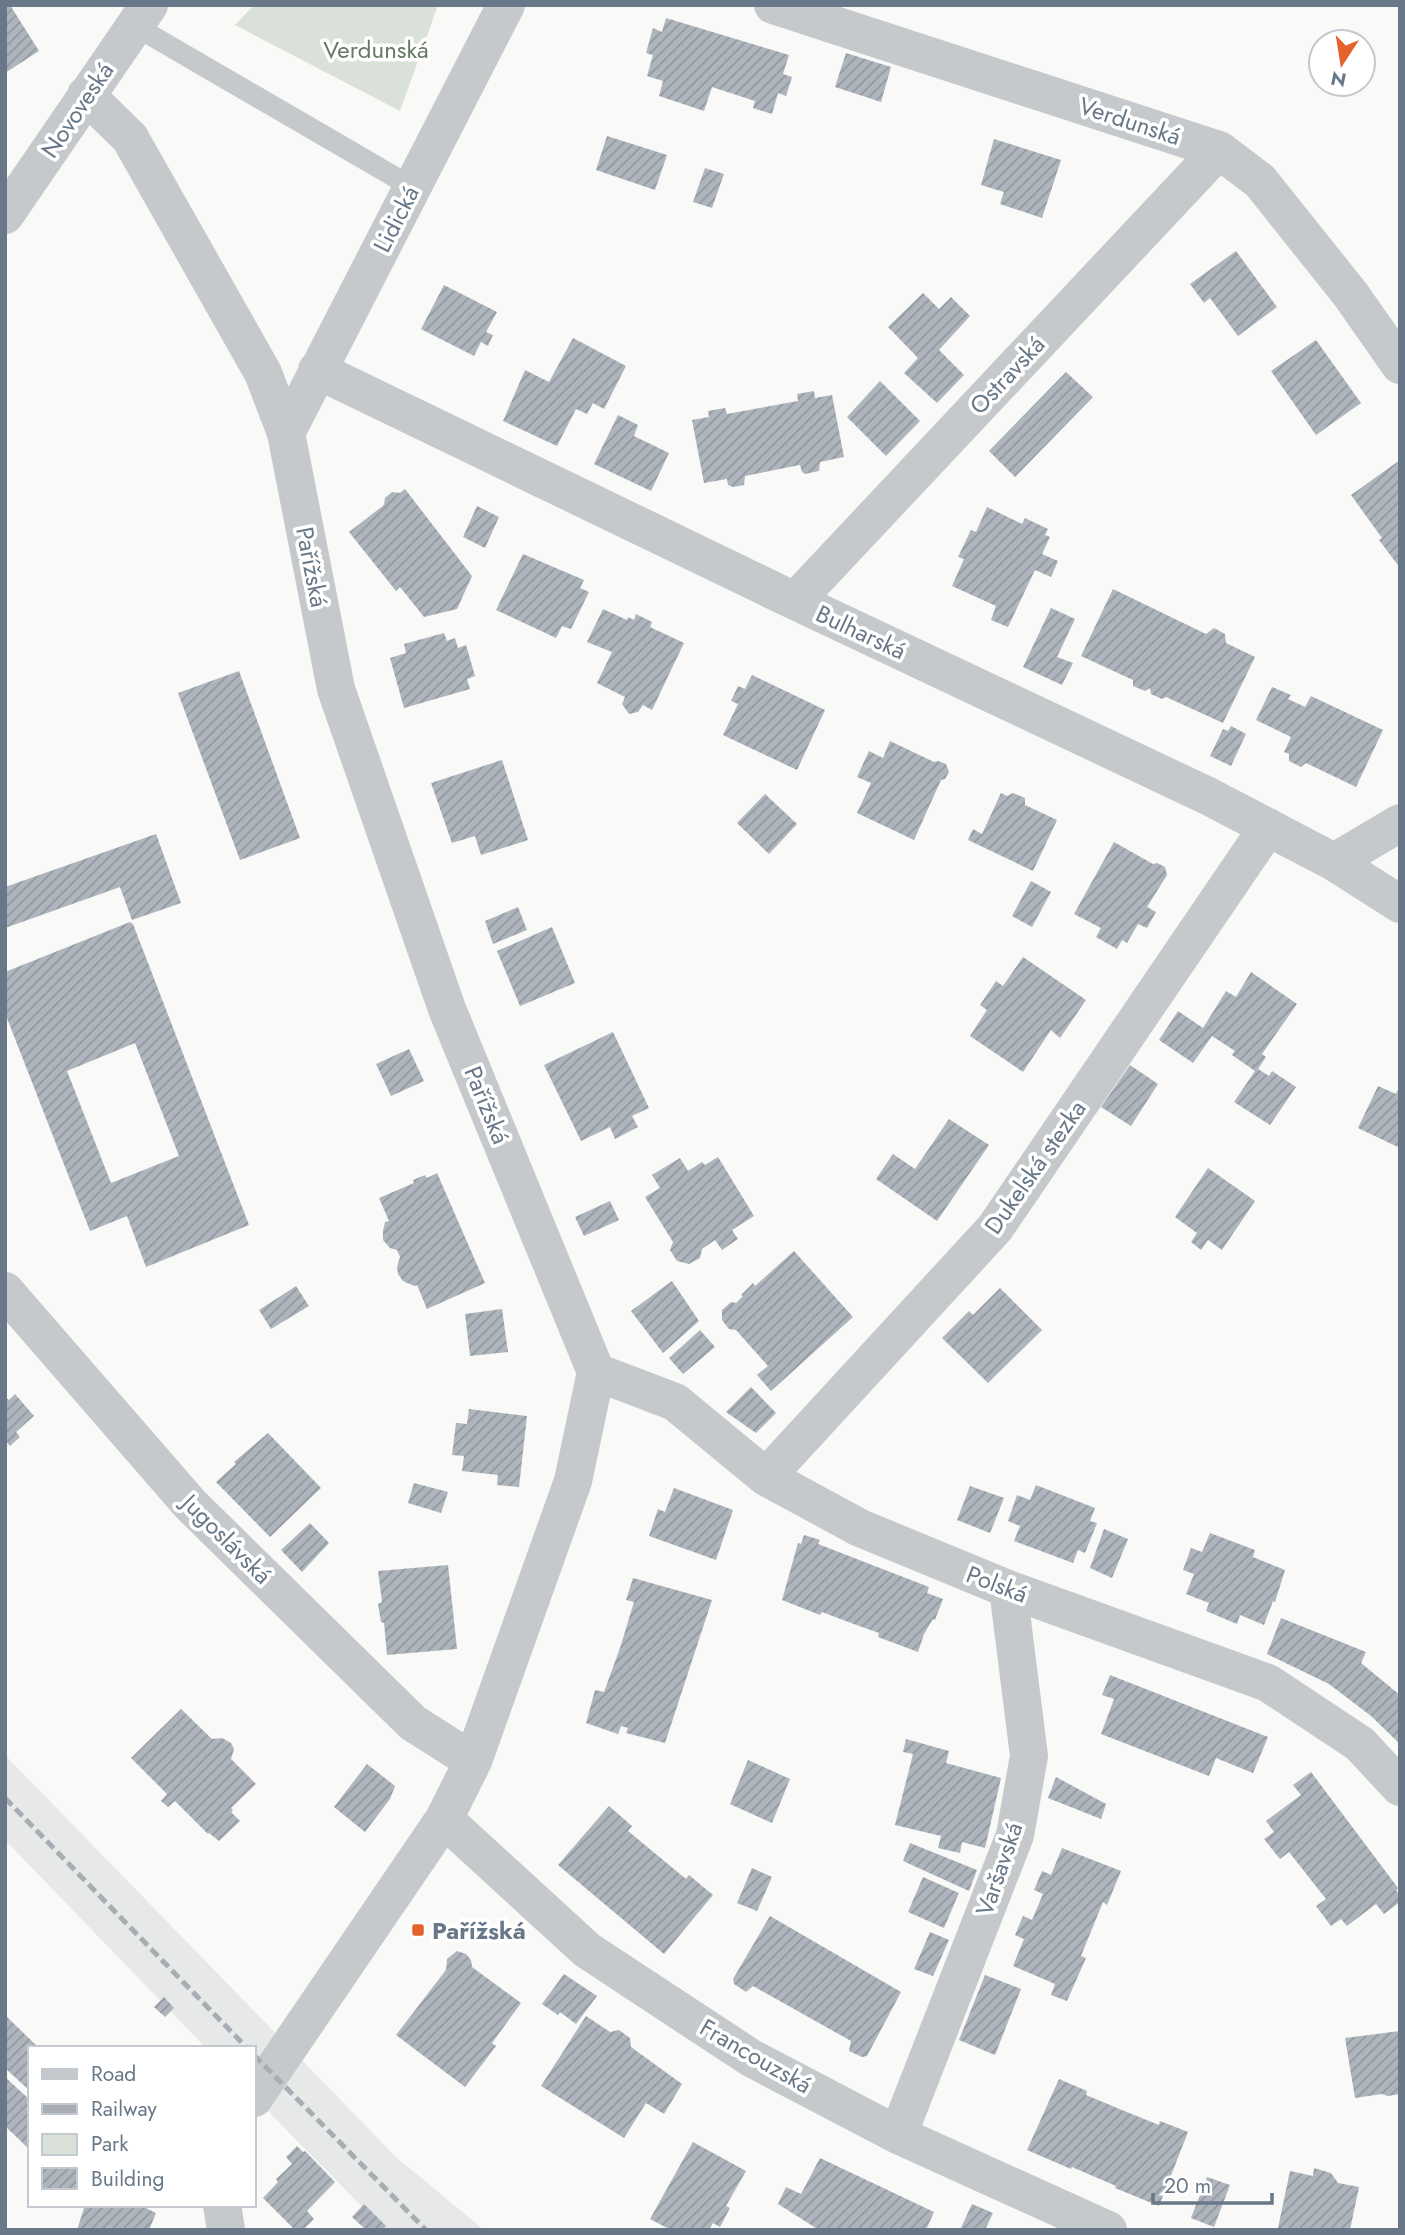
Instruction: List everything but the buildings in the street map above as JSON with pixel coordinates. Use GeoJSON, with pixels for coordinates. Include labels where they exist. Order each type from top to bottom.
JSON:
{"type":"FeatureCollection","features":[{"type":"Feature","properties":{"kind":"street","name":"Lidická"},"geometry":{"type":"LineString","coordinates":[[286,433],[506,5]]}},
{"type":"Feature","properties":{"kind":"street","name":"Verdunská"},"geometry":{"type":"LineString","coordinates":[[773,5],[1219,150],[1260,181],[1351,295],[1400,365]]}},
{"type":"Feature","properties":{"kind":"street","name":"Novoveská"},"geometry":{"type":"LineString","coordinates":[[5,215],[86,95],[137,13]]}},
{"type":"Feature","properties":{"kind":"street","name":"Pařížská"},"geometry":{"type":"LineString","coordinates":[[86,95],[130,138],[264,373],[286,433],[336,689],[447,1009],[596,1372]]}},
{"type":"Feature","properties":{"kind":"street","name":"Ostravská"},"geometry":{"type":"LineString","coordinates":[[795,601],[1219,150]]}},
{"type":"Feature","properties":{"kind":"street","name":"Bulharská"},"geometry":{"type":"LineString","coordinates":[[317,370],[795,601],[1208,796],[1334,862],[1400,904]]}},
{"type":"Feature","properties":{"kind":"street"},"geometry":{"type":"LineString","coordinates":[[1334,862],[1400,823]]}},
{"type":"Feature","properties":{"kind":"street","name":"Dukelská stezka"},"geometry":{"type":"LineString","coordinates":[[766,1477],[995,1228],[1268,827]]}},
{"type":"Feature","properties":{"kind":"street","name":"Jugoslávská"},"geometry":{"type":"LineString","coordinates":[[5,1291],[190,1504],[413,1723],[473,1761]]}},
{"type":"Feature","properties":{"kind":"street","name":"Polská"},"geometry":{"type":"LineString","coordinates":[[596,1372],[676,1402],[766,1477],[860,1528],[1008,1589],[1268,1683],[1360,1744],[1400,1787]]}},
{"type":"Feature","properties":{"kind":"street"},"geometry":{"type":"LineString","coordinates":[[256,2095],[444,1819],[473,1761],[573,1481],[596,1372]]}},
{"type":"Feature","properties":{"kind":"street","name":"Varšavská"},"geometry":{"type":"LineString","coordinates":[[898,2135],[1015,1835],[1029,1756],[1008,1589]]}},
{"type":"Feature","properties":{"kind":"street","name":"Francouzská"},"geometry":{"type":"LineString","coordinates":[[444,1819],[587,1950],[751,2057],[898,2135],[1108,2230]]}},
{"type":"Feature","properties":{"kind":"street"},"geometry":{"type":"LineString","coordinates":[[222,2207],[226,2230]]}},
{"type":"Feature","properties":{"kind":"lane"},"geometry":{"type":"LineString","coordinates":[[137,13],[412,187]]}},
{"type":"Feature","properties":{"kind":"shaded area"},"geometry":{"type":"Polygon","coordinates":[[[5,1755],[396,2157],[484,2230],[385,2230],[256,2099],[256,2046],[204,2046],[5,1840],[5,1755]]]}},
{"type":"Feature","properties":{"kind":"green space","name":"Verdunská"},"geometry":{"type":"Polygon","coordinates":[[[254,5],[438,5],[400,111],[235,25],[254,5]]]}},
{"type":"Feature","properties":{"kind":"railway"},"geometry":{"type":"LineString","coordinates":[[5,1798],[245,2046]]}},
{"type":"Feature","properties":{"kind":"railway"},"geometry":{"type":"LineString","coordinates":[[256,2057],[426,2230]]}},
{"type":"Feature","properties":{"kind":"place","name":"Pařížská"},"geometry":{"type":"Point","coordinates":[418,1930]}}]}
